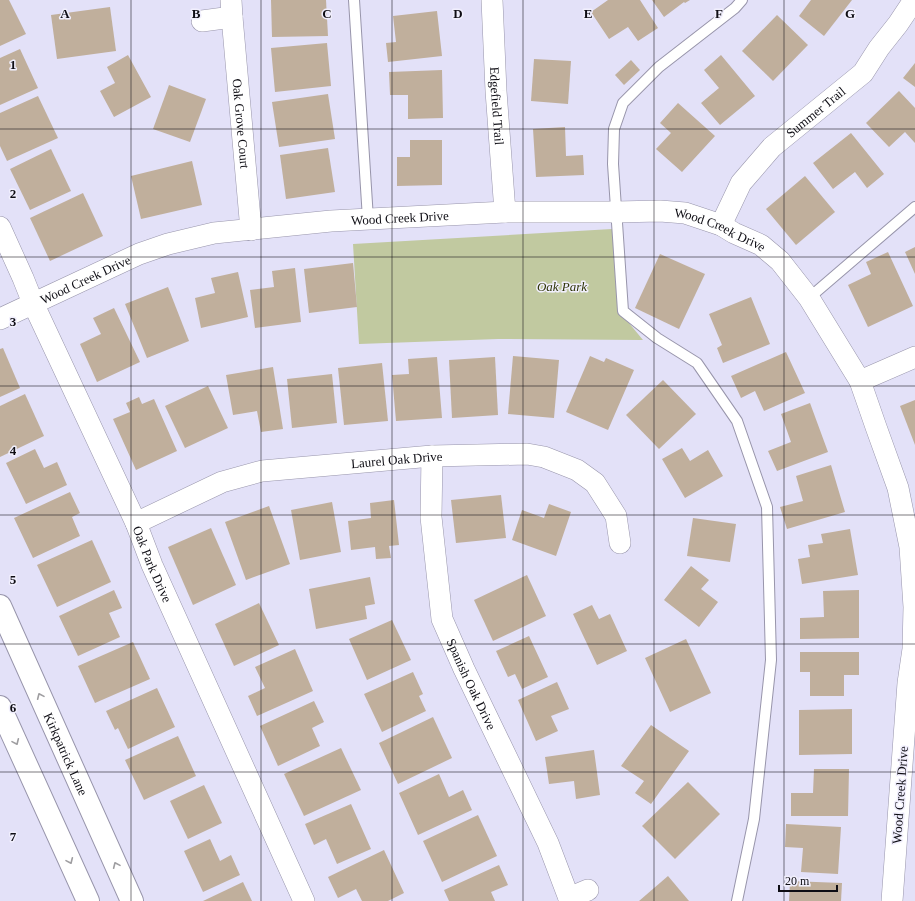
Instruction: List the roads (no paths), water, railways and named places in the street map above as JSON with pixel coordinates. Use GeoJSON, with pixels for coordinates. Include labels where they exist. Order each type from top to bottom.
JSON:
{"type":"FeatureCollection","features":[{"type":"Feature","properties":{"kind":"street","name":"Edgefield Trail"},"geometry":{"type":"LineString","coordinates":[[492,0],[496,91],[505,212]]}},
{"type":"Feature","properties":{"kind":"street","name":"Summer Trail"},"geometry":{"type":"LineString","coordinates":[[721,225],[741,183],[772,147],[864,73],[879,48],[898,24],[914,0]]}},
{"type":"Feature","properties":{"kind":"street","name":"Oak Grove Court"},"geometry":{"type":"LineString","coordinates":[[202,21],[232,8],[251,230]]}},
{"type":"Feature","properties":{"kind":"street","name":"Wood Creek Drive"},"geometry":{"type":"LineString","coordinates":[[0,318],[139,254],[168,244],[214,233],[332,221],[505,212],[660,211],[685,213],[721,225],[734,233],[761,245],[780,261],[809,298],[860,380],[898,488],[909,512],[914,607],[913,649],[908,684],[892,901]]}},
{"type":"Feature","properties":{"kind":"street","name":"Oak Park Drive"},"geometry":{"type":"LineString","coordinates":[[0,227],[33,303],[136,523],[152,565],[304,901]]}},
{"type":"Feature","properties":{"kind":"street"},"geometry":{"type":"LineString","coordinates":[[860,380],[915,357]]}},
{"type":"Feature","properties":{"kind":"street","name":"Laurel Oak Drive"},"geometry":{"type":"LineString","coordinates":[[136,523],[222,482],[262,471],[432,456],[527,454],[544,457],[577,470],[595,483],[616,516],[620,543]]}},
{"type":"Feature","properties":{"kind":"street","name":"Spanish Oak Drive"},"geometry":{"type":"LineString","coordinates":[[432,456],[431,517],[442,619],[464,669],[548,843],[570,900],[588,890]]}},
{"type":"Feature","properties":{"kind":"street","name":"Kirkpatrick Lane"},"geometry":{"type":"LineString","coordinates":[[0,606],[132,901]]}},
{"type":"Feature","properties":{"kind":"street"},"geometry":{"type":"LineString","coordinates":[[0,707],[88,901]]}},
{"type":"Feature","properties":{"kind":"lane"},"geometry":{"type":"LineString","coordinates":[[354,0],[368,219]]}},
{"type":"Feature","properties":{"kind":"lane"},"geometry":{"type":"LineString","coordinates":[[737,901],[754,818],[771,660],[767,507],[737,421],[697,363],[657,338],[622,311],[613,164],[614,130],[624,103],[659,68],[735,8],[742,0]]}},
{"type":"Feature","properties":{"kind":"lane"},"geometry":{"type":"LineString","coordinates":[[809,298],[915,207]]}},
{"type":"Feature","properties":{"kind":"park label","name":"Oak Park"},"geometry":{"type":"Point","coordinates":[562,286]}}]}
